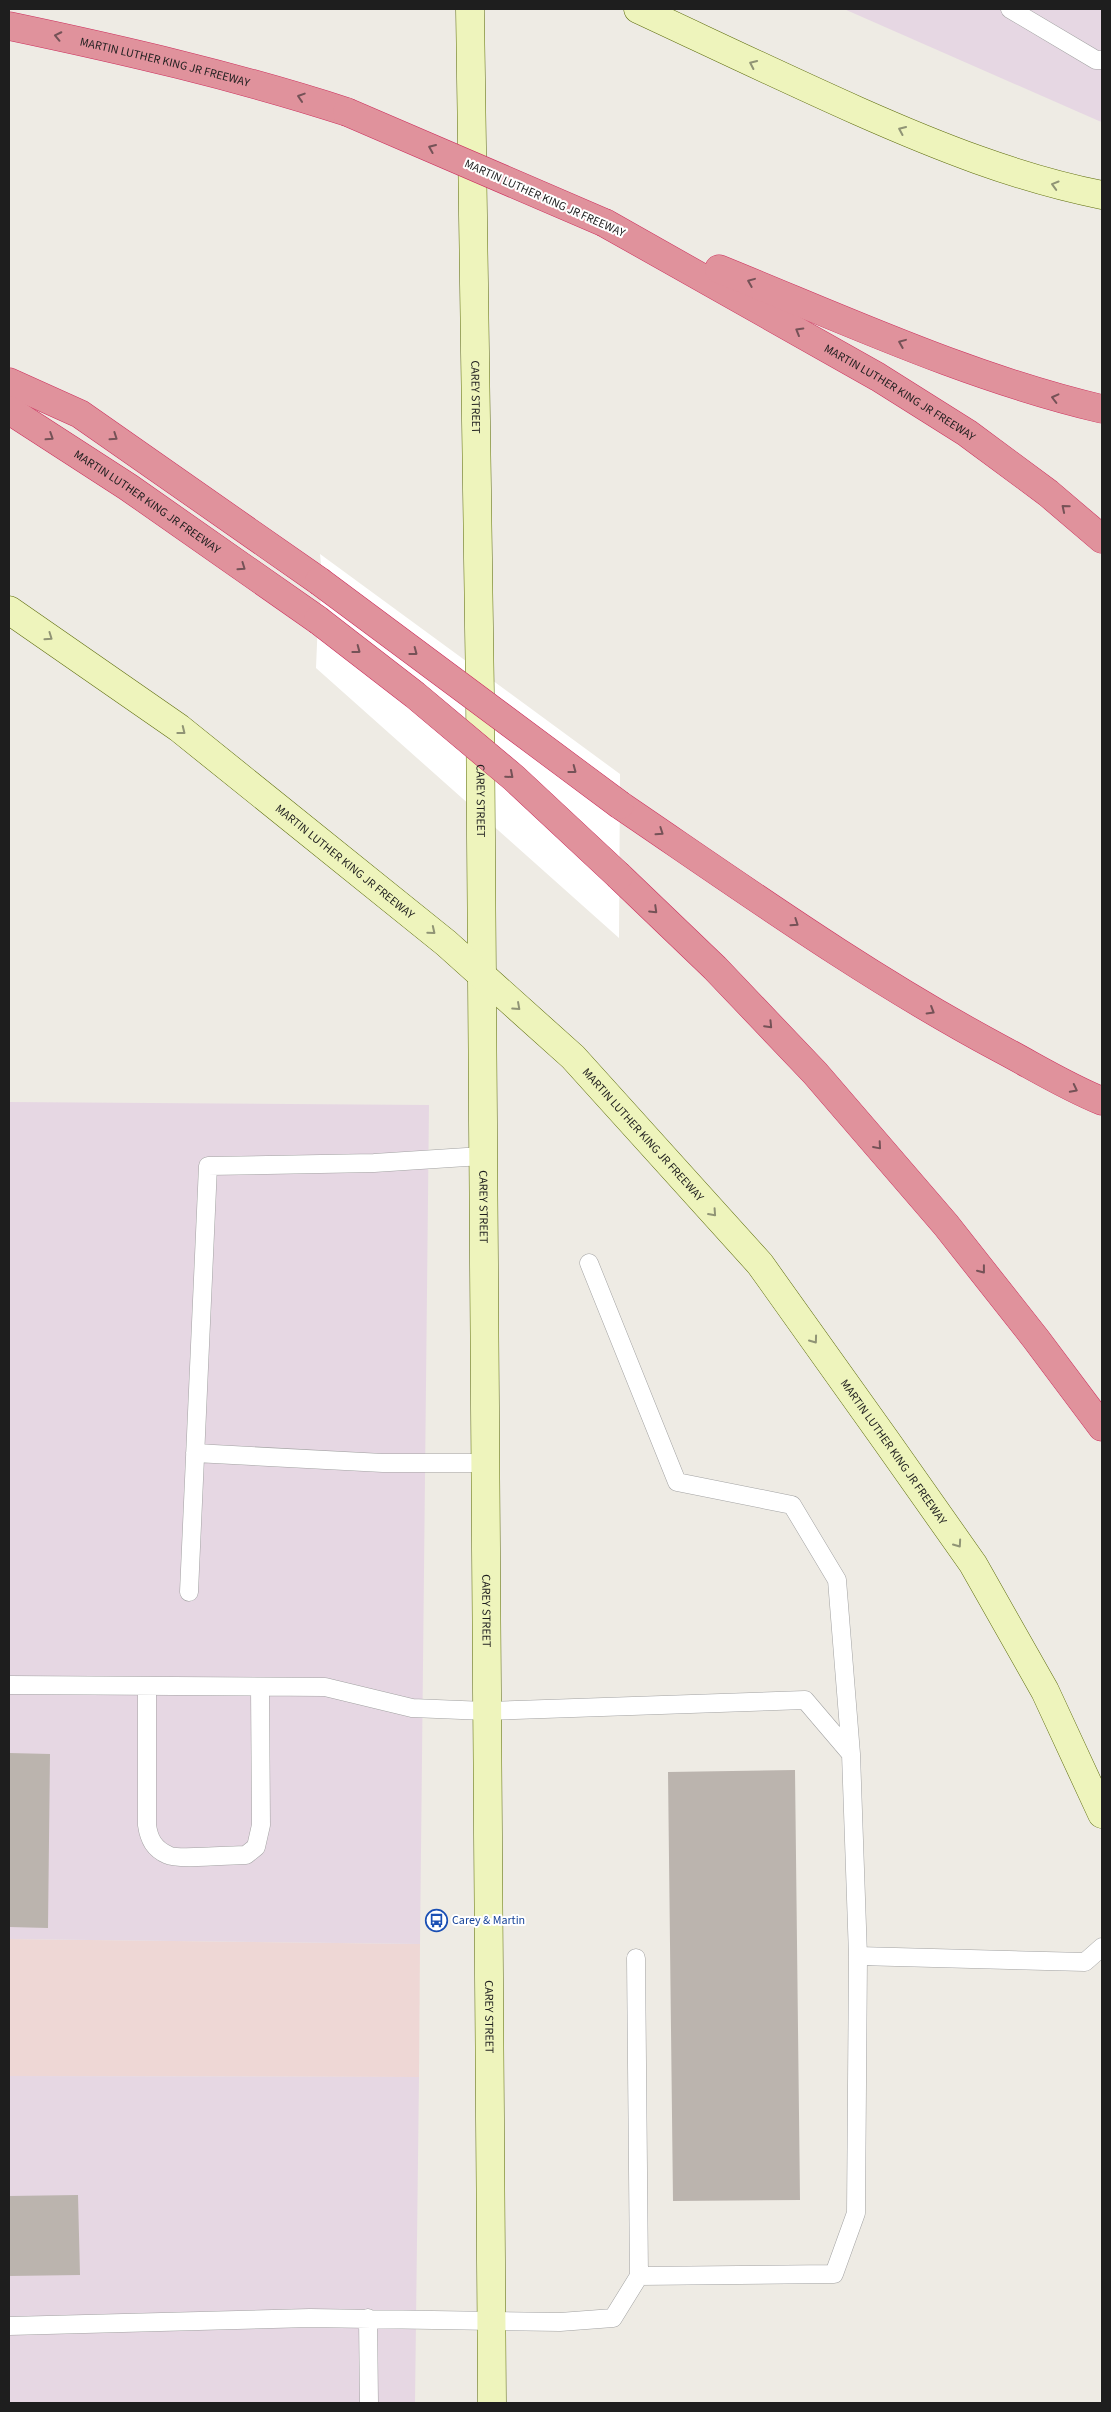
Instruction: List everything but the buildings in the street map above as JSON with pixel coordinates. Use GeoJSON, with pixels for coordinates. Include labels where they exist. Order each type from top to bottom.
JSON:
{"type":"FeatureCollection","features":[{"type":"Feature","properties":{"kind":"highway","name":"MARTIN LUTHER KING JR FREEWAY"},"geometry":{"type":"LineString","coordinates":[[9,26],[118,49],[267,86],[347,112],[606,223],[878,377],[968,433],[1048,493],[1102,540]]}},
{"type":"Feature","properties":{"kind":"highway"},"geometry":{"type":"LineString","coordinates":[[606,223],[942,360],[1050,397],[1102,409]]}},
{"type":"Feature","properties":{"kind":"highway"},"geometry":{"type":"LineString","coordinates":[[9,382],[80,414],[319,581],[620,805],[846,958],[934,1014],[1076,1090],[1102,1101]]}},
{"type":"Feature","properties":{"kind":"highway","name":"MARTIN LUTHER KING JR FREEWAY"},"geometry":{"type":"LineString","coordinates":[[9,410],[128,487],[318,620],[415,695],[514,778],[715,968],[816,1073],[946,1225],[1036,1339],[1102,1427]]}},
{"type":"Feature","properties":{"kind":"street","name":"CAREY STREET"},"geometry":{"type":"LineString","coordinates":[[470,9],[480,695],[480,974],[492,2403]]}},
{"type":"Feature","properties":{"kind":"street"},"geometry":{"type":"LineString","coordinates":[[638,9],[792,82],[940,147],[1058,186],[1102,195]]}},
{"type":"Feature","properties":{"kind":"street","name":"MARTIN LUTHER KING JR FREEWAY"},"geometry":{"type":"LineString","coordinates":[[9,610],[179,728],[446,943],[573,1056],[760,1264],[973,1564],[1045,1690],[1102,1814]]}},
{"type":"Feature","properties":{"kind":"lane"},"geometry":{"type":"LineString","coordinates":[[1010,9],[1096,60],[1102,60]]}},
{"type":"Feature","properties":{"kind":"lane"},"geometry":{"type":"LineString","coordinates":[[189,1592],[208,1166],[374,1163],[482,1156]]}},
{"type":"Feature","properties":{"kind":"lane"},"geometry":{"type":"LineString","coordinates":[[589,1263],[677,1482],[792,1505],[837,1580],[851,1754],[858,1956],[856,2213],[834,2274],[639,2276]]}},
{"type":"Feature","properties":{"kind":"lane"},"geometry":{"type":"LineString","coordinates":[[195,1453],[383,1463],[484,1463]]}},
{"type":"Feature","properties":{"kind":"lane"},"geometry":{"type":"LineString","coordinates":[[9,1686],[325,1687],[412,1708],[486,1711],[805,1700],[851,1754]]}},
{"type":"Feature","properties":{"kind":"lane"},"geometry":{"type":"LineString","coordinates":[[147,1686],[148,1836],[157,1848],[170,1856],[246,1855],[256,1846],[262,1825],[260,1687]]}},
{"type":"Feature","properties":{"kind":"lane"},"geometry":{"type":"LineString","coordinates":[[858,1956],[1085,1962],[1102,1947]]}},
{"type":"Feature","properties":{"kind":"lane"},"geometry":{"type":"LineString","coordinates":[[9,2326],[368,2318],[560,2322],[613,2318],[639,2276],[636,1958]]}},
{"type":"Feature","properties":{"kind":"lane"},"geometry":{"type":"LineString","coordinates":[[368,2318],[369,2403]]}},
{"type":"Feature","properties":{"kind":"shaded area"},"geometry":{"type":"Polygon","coordinates":[[[844,9],[1102,9],[1102,122],[1099,121],[844,9]]]}},
{"type":"Feature","properties":{"kind":"shaded area"},"geometry":{"type":"Polygon","coordinates":[[[9,1102],[429,1105],[420,1944],[9,1939],[9,1102]]]}},
{"type":"Feature","properties":{"kind":"shaded area"},"geometry":{"type":"Polygon","coordinates":[[[9,1939],[420,1944],[419,2077],[9,2076],[9,1939]]]}},
{"type":"Feature","properties":{"kind":"shaded area"},"geometry":{"type":"Polygon","coordinates":[[[9,2076],[419,2077],[415,2403],[9,2403],[9,2076]]]}},
{"type":"Feature","properties":{"kind":"pier"},"geometry":{"type":"Polygon","coordinates":[[[320,554],[620,774],[619,938],[316,668],[318,620],[323,584],[320,554]]]}},
{"type":"Feature","properties":{"kind":"place","name":"Carey & Martin"},"geometry":{"type":"Point","coordinates":[436,1920]}}]}
